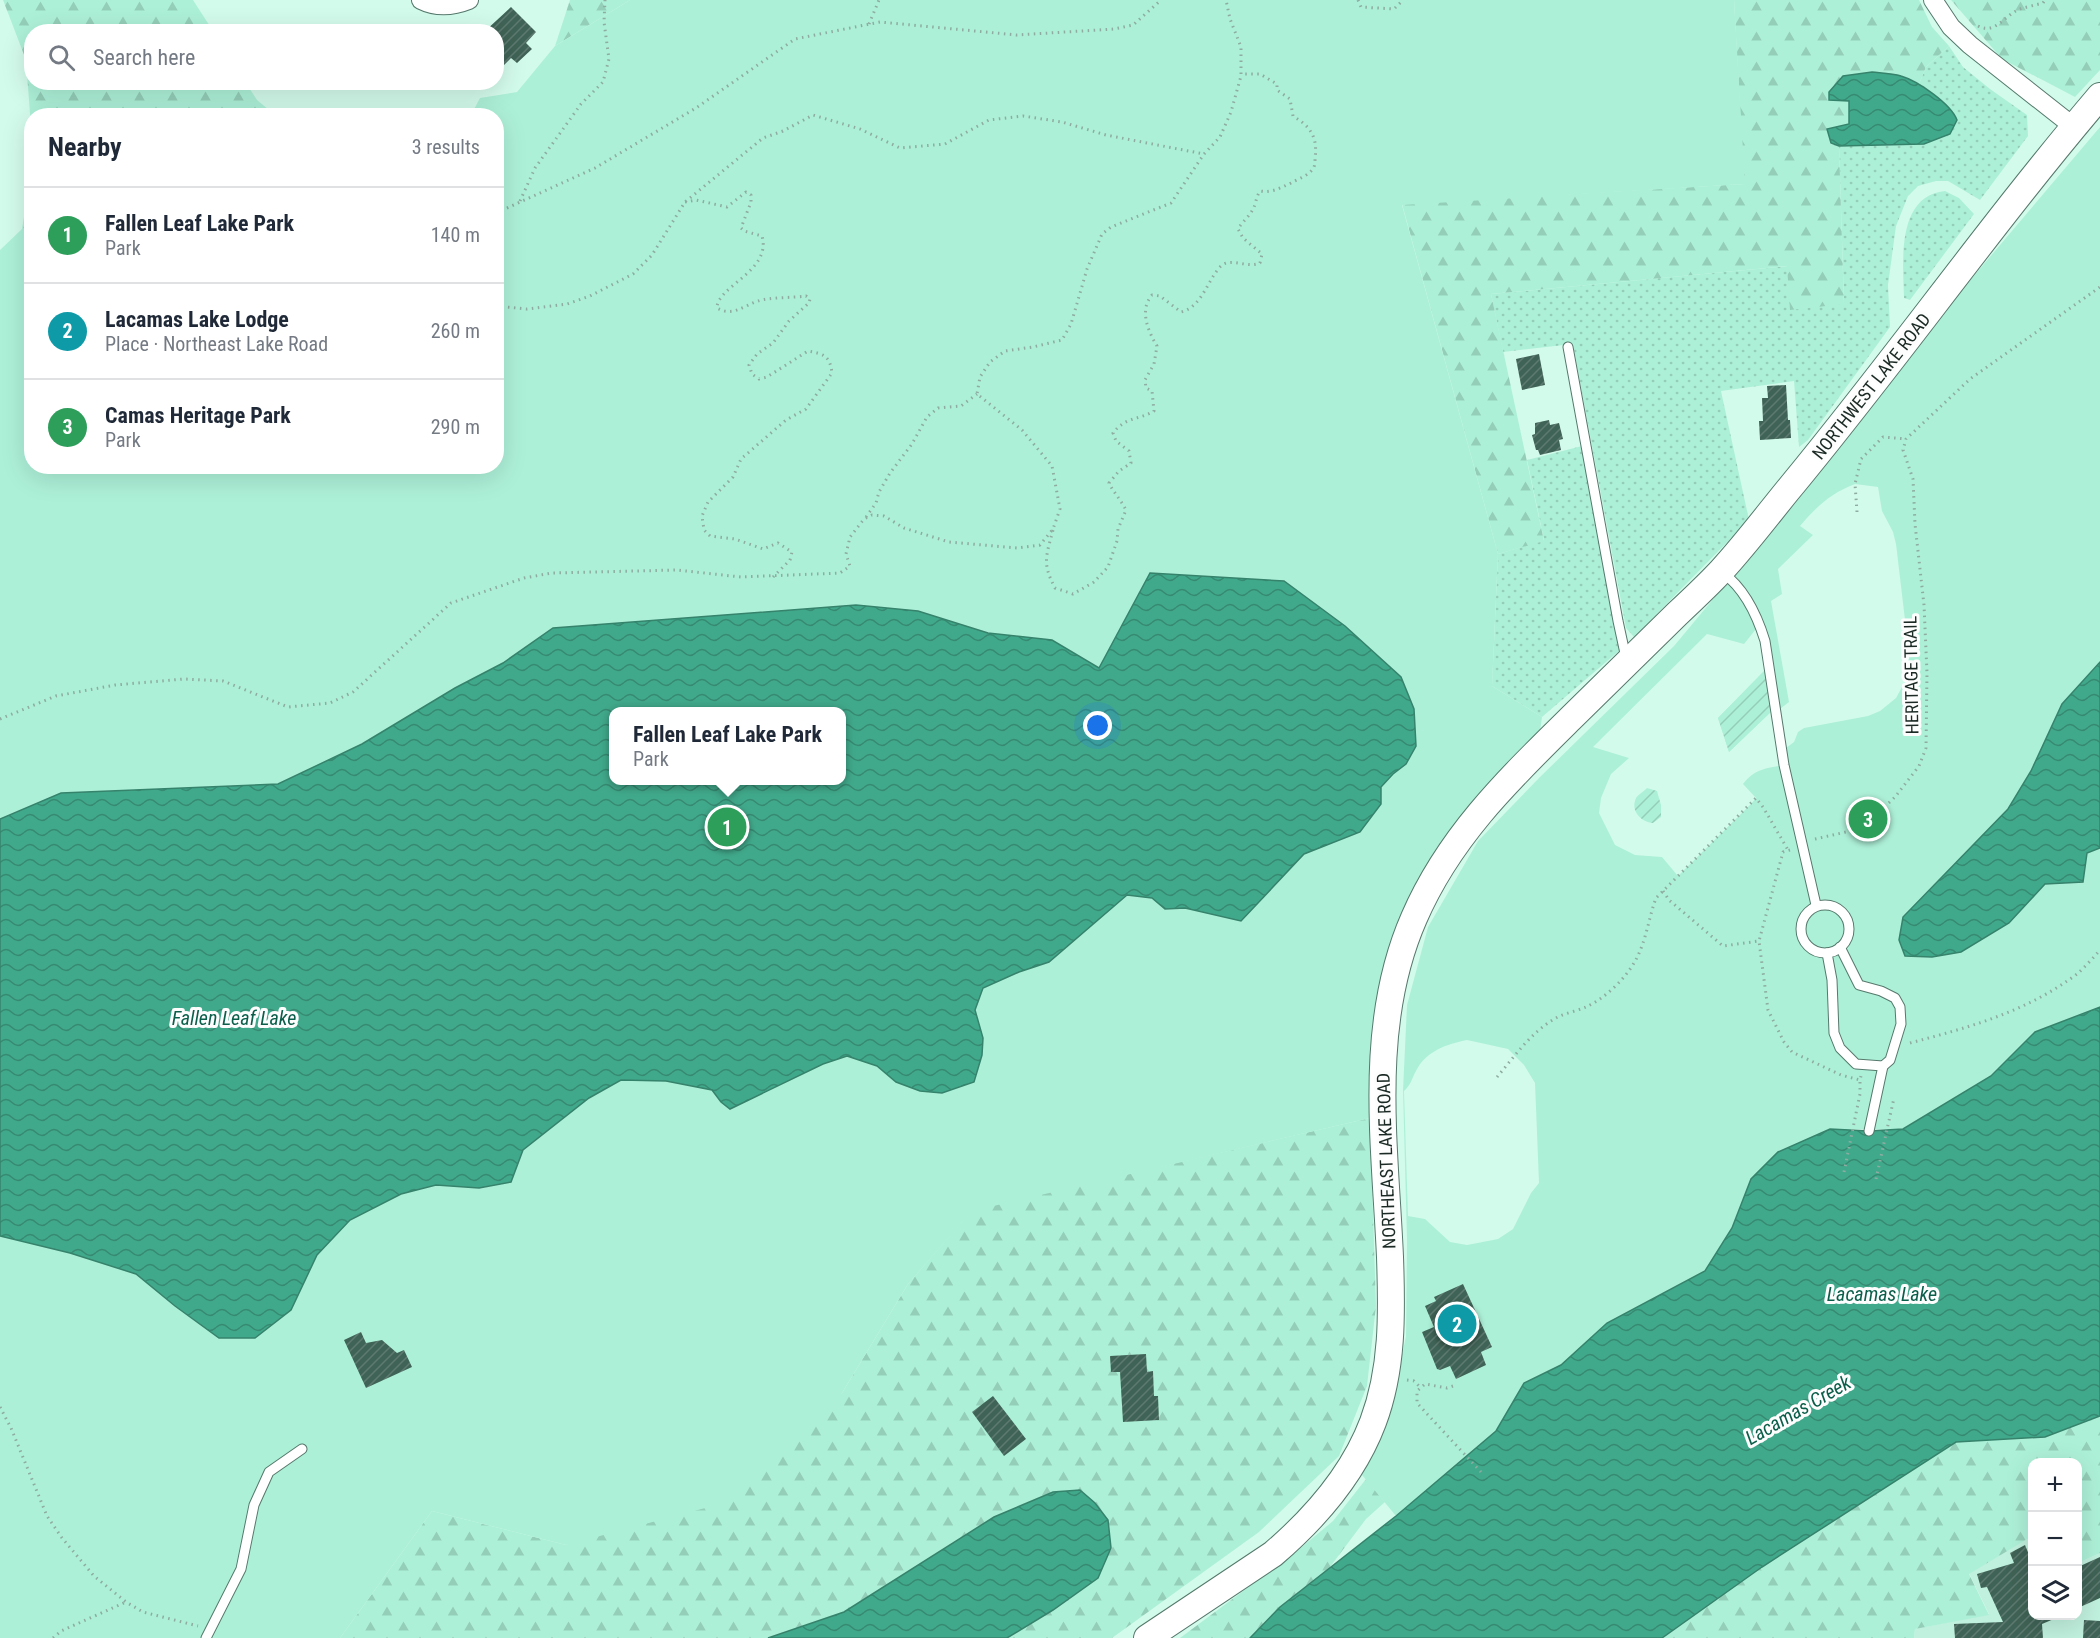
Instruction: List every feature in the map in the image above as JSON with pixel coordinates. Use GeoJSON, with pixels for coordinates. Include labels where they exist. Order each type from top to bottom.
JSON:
{"type":"FeatureCollection","features":[{"type":"Feature","properties":{"kind":"main road","name":"NORTHWEST LAKE ROAD"},"geometry":{"type":"LineString","coordinates":[[1627,663],[1721,572],[1838,429],[2100,96]]}},
{"type":"Feature","properties":{"kind":"main road","name":"NORTHEAST LAKE ROAD"},"geometry":{"type":"LineString","coordinates":[[1148,1638],[1274,1554],[1309,1521],[1340,1483],[1372,1424],[1384,1383],[1391,1320],[1383,1069],[1387,1012],[1397,964],[1412,921],[1434,877],[1463,832],[1525,763],[1627,663]]}},
{"type":"Feature","properties":{"kind":"street"},"geometry":{"type":"LineString","coordinates":[[421,0],[453,6],[470,0]]}},
{"type":"Feature","properties":{"kind":"street"},"geometry":{"type":"LineString","coordinates":[[1933,0],[1951,27],[1970,45],[2074,127]]}},
{"type":"Feature","properties":{"kind":"lane"},"geometry":{"type":"LineString","coordinates":[[1568,347],[1627,663]]}},
{"type":"Feature","properties":{"kind":"lane"},"geometry":{"type":"LineString","coordinates":[[1721,572],[1740,589],[1755,614],[1762,632],[1784,765],[1816,905]]}},
{"type":"Feature","properties":{"kind":"lane"},"geometry":{"type":"LineString","coordinates":[[1816,905],[1832,906],[1840,910],[1846,918],[1849,927],[1848,936],[1840,947],[1827,953],[1818,952],[1809,948],[1803,940],[1802,922],[1806,914],[1816,905]]}},
{"type":"Feature","properties":{"kind":"lane"},"geometry":{"type":"LineString","coordinates":[[1840,947],[1860,985],[1895,998],[1900,1007],[1901,1024],[1890,1060],[1883,1066],[1869,1131]]}},
{"type":"Feature","properties":{"kind":"lane"},"geometry":{"type":"LineString","coordinates":[[1827,953],[1832,980],[1834,1033],[1840,1048],[1856,1064],[1883,1066]]}},
{"type":"Feature","properties":{"kind":"lane"},"geometry":{"type":"LineString","coordinates":[[206,1638],[241,1569],[255,1505],[268,1472],[302,1449]]}},
{"type":"Feature","properties":{"kind":"path"},"geometry":{"type":"LineString","coordinates":[[519,203],[535,168],[581,104],[603,82],[609,59],[604,22],[605,0]]}},
{"type":"Feature","properties":{"kind":"path"},"geometry":{"type":"LineString","coordinates":[[869,24],[879,0]]}},
{"type":"Feature","properties":{"kind":"path"},"geometry":{"type":"LineString","coordinates":[[504,210],[595,168],[696,108],[795,39],[880,22],[1017,35],[1114,29],[1133,25],[1161,0]]}},
{"type":"Feature","properties":{"kind":"path"},"geometry":{"type":"LineString","coordinates":[[0,719],[56,696],[115,685],[184,679],[223,681],[288,707],[330,703],[353,692],[451,603],[524,578],[552,573],[677,570],[741,577],[773,577],[840,573],[850,566],[846,554],[850,537],[876,504],[879,492],[890,473],[912,444],[927,417],[938,408],[961,406],[977,394],[980,377],[990,362],[1005,351],[1062,340],[1071,324],[1087,269],[1101,234],[1111,226],[1171,202],[1204,154],[1220,137],[1231,112],[1241,74],[1241,47],[1230,19],[1226,0]]}},
{"type":"Feature","properties":{"kind":"path"},"geometry":{"type":"LineString","coordinates":[[1358,0],[1360,7],[1391,9],[1396,8],[1403,0]]}},
{"type":"Feature","properties":{"kind":"path"},"geometry":{"type":"LineString","coordinates":[[1976,25],[1985,30],[1993,28],[2017,10],[2043,3],[2045,0]]}},
{"type":"Feature","properties":{"kind":"path"},"geometry":{"type":"LineString","coordinates":[[977,394],[1022,430],[1052,466],[1060,509],[1047,554],[1046,571],[1055,588],[1073,594],[1094,582],[1108,567],[1117,541],[1118,529],[1126,510],[1121,498],[1113,492],[1109,483],[1119,471],[1131,463],[1129,451],[1116,441],[1113,432],[1126,421],[1154,411],[1152,391],[1146,388],[1145,380],[1154,364],[1157,346],[1150,334],[1145,309],[1147,301],[1152,295],[1160,296],[1181,312],[1188,310],[1209,285],[1221,265],[1229,262],[1254,266],[1260,263],[1262,254],[1244,238],[1238,229],[1244,218],[1254,208],[1255,198],[1260,191],[1277,190],[1305,176],[1314,168],[1315,135],[1306,124],[1293,116],[1290,99],[1277,90],[1277,84],[1260,74],[1241,74]]}},
{"type":"Feature","properties":{"kind":"path"},"geometry":{"type":"LineString","coordinates":[[504,307],[527,309],[567,304],[590,296],[633,274],[652,255],[685,202],[763,138],[783,131],[813,115],[860,129],[900,148],[945,144],[989,120],[1023,116],[1062,122],[1106,135],[1204,154]]}},
{"type":"Feature","properties":{"kind":"path"},"geometry":{"type":"LineString","coordinates":[[685,202],[696,200],[727,207],[746,192],[752,195],[741,228],[762,236],[764,245],[761,257],[732,288],[722,295],[717,308],[724,312],[732,312],[759,300],[806,296],[810,298],[809,303],[789,321],[773,343],[757,354],[749,365],[752,374],[759,379],[767,377],[807,351],[821,353],[831,362],[832,373],[806,409],[786,420],[741,459],[733,477],[708,502],[702,516],[704,530],[710,536],[735,539],[763,549],[778,543],[792,552],[790,560],[773,577]]}},
{"type":"Feature","properties":{"kind":"path"},"geometry":{"type":"LineString","coordinates":[[1857,512],[1855,484],[1861,459],[1883,437],[1906,439],[1970,379],[2100,286]]}},
{"type":"Feature","properties":{"kind":"path","name":"HERITAGE TRAIL"},"geometry":{"type":"LineString","coordinates":[[1788,850],[1815,839],[1846,832],[1874,817],[1919,766],[1926,748],[1927,673],[1924,605],[1915,524],[1913,479],[1903,450],[1906,439]]}},
{"type":"Feature","properties":{"kind":"path"},"geometry":{"type":"LineString","coordinates":[[864,519],[872,515],[884,516],[904,528],[949,542],[1017,548],[1040,544],[1053,529]]}},
{"type":"Feature","properties":{"kind":"path"},"geometry":{"type":"LineString","coordinates":[[1497,1077],[1536,1032],[1557,1017],[1588,1006],[1612,989],[1633,964],[1645,939],[1648,920],[1656,898],[1756,798],[1788,850],[1783,852],[1759,941],[1768,1010],[1784,1042],[1792,1052],[1841,1075],[1860,1080]]}},
{"type":"Feature","properties":{"kind":"path"},"geometry":{"type":"LineString","coordinates":[[1663,891],[1670,900],[1723,946],[1759,941]]}},
{"type":"Feature","properties":{"kind":"path"},"geometry":{"type":"LineString","coordinates":[[1894,1047],[1985,1023],[2037,999],[2078,973],[2100,950]]}},
{"type":"Feature","properties":{"kind":"path"},"geometry":{"type":"LineString","coordinates":[[1844,1172],[1860,1094],[1862,1065]]}},
{"type":"Feature","properties":{"kind":"path"},"geometry":{"type":"LineString","coordinates":[[1876,1179],[1894,1098]]}},
{"type":"Feature","properties":{"kind":"path"},"geometry":{"type":"LineString","coordinates":[[1453,1386],[1447,1388],[1425,1384],[1417,1391],[1417,1402],[1481,1472]]}},
{"type":"Feature","properties":{"kind":"path"},"geometry":{"type":"LineString","coordinates":[[0,1407],[47,1516],[94,1576],[126,1602],[143,1612],[211,1629]]}},
{"type":"Feature","properties":{"kind":"path"},"geometry":{"type":"LineString","coordinates":[[53,1638],[61,1631],[126,1602]]}},
{"type":"Feature","properties":{"kind":"shaded area"},"geometry":{"type":"Polygon","coordinates":[[[2028,1538],[2028,1620],[2082,1620],[2082,1561],[2100,1553],[2100,1638],[1914,1638],[1915,1629],[1989,1614],[1969,1573],[2028,1538]]]}},
{"type":"Feature","properties":{"kind":"green space"},"geometry":{"type":"Polygon","coordinates":[[[3,0],[193,0],[208,24],[24,24],[24,55],[3,0]]]}},
{"type":"Feature","properties":{"kind":"green space"},"geometry":{"type":"Polygon","coordinates":[[[570,0],[630,0],[555,46],[570,0]]]}},
{"type":"Feature","properties":{"kind":"green space"},"geometry":{"type":"Polygon","coordinates":[[[630,0],[1734,0],[1745,184],[1402,205],[1498,554],[1492,686],[1542,717],[1540,731],[1522,747],[1465,810],[1441,844],[1370,1118],[972,1211],[908,1284],[842,1393],[709,1507],[566,1545],[432,1511],[340,1638],[0,1638],[0,250],[24,228],[24,474],[504,474],[504,108],[475,108],[480,98],[517,92],[555,46],[630,0]]]}},
{"type":"Feature","properties":{"kind":"green space"},"geometry":{"type":"Polygon","coordinates":[[[1734,0],[1919,0],[1932,27],[1949,46],[1926,67],[1919,84],[1900,76],[1849,101],[1849,124],[1828,129],[1831,143],[1839,146],[1844,304],[1790,310],[1787,266],[1491,294],[1544,541],[1498,554],[1402,204],[1744,184],[1734,0]]]}},
{"type":"Feature","properties":{"kind":"green space"},"geometry":{"type":"Polygon","coordinates":[[[1951,0],[2100,0],[2100,70],[2075,97],[2002,59],[1951,0]]]}},
{"type":"Feature","properties":{"kind":"green space"},"geometry":{"type":"Polygon","coordinates":[[[1949,46],[1963,67],[2027,115],[2028,136],[1980,200],[1948,181],[1936,181],[1918,186],[1908,196],[1896,226],[1888,285],[1890,327],[1808,440],[1799,447],[1794,381],[1721,391],[1749,520],[1634,637],[1626,628],[1573,344],[1503,352],[1491,294],[1788,266],[1844,303],[1839,146],[1924,144],[1954,112],[1919,84],[1926,67],[1949,46]]]}},
{"type":"Feature","properties":{"kind":"green space"},"geometry":{"type":"Polygon","coordinates":[[[28,90],[251,90],[257,100],[267,108],[30,108],[28,90]]]}},
{"type":"Feature","properties":{"kind":"green space"},"geometry":{"type":"Polygon","coordinates":[[[2100,127],[2100,662],[2062,704],[2031,771],[2008,809],[1904,917],[2009,923],[2045,884],[2083,882],[2087,853],[2100,848],[2100,1007],[2035,1032],[1991,1076],[1903,1129],[1852,1129],[1751,1179],[1732,1228],[1705,1271],[1607,1323],[1561,1365],[1524,1383],[1496,1431],[1396,1516],[1362,1475],[1392,1405],[1406,1336],[1407,1240],[1403,1090],[1407,1005],[1428,927],[1478,841],[1674,646],[1803,491],[1950,304],[2100,127]],[[1855,484],[1831,496],[1806,519],[1800,526],[1813,535],[1778,569],[1782,594],[1771,601],[1789,702],[1776,712],[1775,708],[1729,752],[1718,718],[1769,666],[1760,624],[1744,644],[1707,634],[1593,747],[1629,758],[1611,774],[1601,798],[1599,813],[1615,845],[1635,855],[1662,857],[1678,876],[1756,798],[1743,784],[1761,770],[1784,765],[1782,751],[1794,742],[1798,732],[1804,728],[1868,716],[1880,711],[1896,698],[1908,676],[1909,654],[1896,544],[1893,532],[1882,511],[1878,487],[1855,484]],[[1467,1040],[1445,1046],[1431,1053],[1420,1064],[1404,1091],[1408,1216],[1425,1219],[1450,1242],[1467,1245],[1498,1239],[1513,1229],[1531,1193],[1539,1183],[1535,1083],[1524,1065],[1508,1049],[1467,1040]]]}},
{"type":"Feature","properties":{"kind":"green space"},"geometry":{"type":"Polygon","coordinates":[[[1945,191],[1959,198],[1974,214],[1910,300],[1904,298],[1904,250],[1910,218],[1918,205],[1929,196],[1945,191]]]}},
{"type":"Feature","properties":{"kind":"green space"},"geometry":{"type":"Polygon","coordinates":[[[1582,446],[1620,650],[1542,717],[1492,686],[1498,554],[1544,540],[1527,460],[1582,446]]]}},
{"type":"Feature","properties":{"kind":"green space"},"geometry":{"type":"Polygon","coordinates":[[[1769,666],[1775,708],[1729,752],[1718,718],[1769,666]]]}},
{"type":"Feature","properties":{"kind":"green space"},"geometry":{"type":"Polygon","coordinates":[[[1647,788],[1657,791],[1661,805],[1661,817],[1653,823],[1641,818],[1634,807],[1636,798],[1647,788]]]}},
{"type":"Feature","properties":{"kind":"green space"},"geometry":{"type":"Polygon","coordinates":[[[1370,1118],[1376,1306],[1367,1386],[1339,1456],[1259,1532],[1112,1638],[1007,1638],[1053,1610],[1098,1578],[994,1517],[844,1612],[768,1638],[340,1638],[432,1511],[566,1545],[842,1393],[908,1284],[972,1210],[1370,1118]]]}},
{"type":"Feature","properties":{"kind":"green space"},"geometry":{"type":"Polygon","coordinates":[[[2100,1416],[2100,1553],[2082,1561],[2082,1458],[2028,1458],[2028,1539],[1969,1574],[1989,1615],[1915,1629],[1914,1638],[1662,1638],[1762,1567],[1956,1442],[2045,1437],[2100,1416]]]}},
{"type":"Feature","properties":{"kind":"green space"},"geometry":{"type":"Polygon","coordinates":[[[1366,1479],[1385,1502],[1366,1519],[1327,1571],[1280,1607],[1250,1638],[1180,1638],[1297,1551],[1333,1521],[1366,1479]]]}},
{"type":"Feature","properties":{"kind":"water"},"geometry":{"type":"Polygon","coordinates":[[[1872,72],[1901,76],[1933,94],[1948,107],[1957,120],[1950,134],[1924,144],[1839,146],[1831,143],[1827,129],[1849,124],[1849,101],[1829,100],[1829,92],[1843,76],[1872,72]]]}},
{"type":"Feature","properties":{"kind":"water","name":"Fallen Leaf Lake"},"geometry":{"type":"Polygon","coordinates":[[[1150,573],[1284,581],[1345,626],[1401,677],[1414,709],[1416,746],[1406,764],[1381,787],[1381,804],[1360,832],[1304,854],[1241,921],[1185,908],[1165,909],[1152,898],[1127,895],[1049,962],[983,988],[975,1010],[983,1038],[982,1055],[974,1082],[942,1093],[920,1091],[896,1082],[877,1066],[847,1056],[823,1064],[730,1109],[712,1090],[666,1081],[621,1080],[589,1098],[523,1150],[511,1182],[479,1188],[436,1185],[401,1194],[350,1220],[317,1255],[291,1310],[255,1338],[219,1338],[136,1274],[70,1253],[0,1236],[0,819],[61,793],[278,784],[362,744],[455,688],[503,663],[553,628],[856,605],[918,611],[988,633],[1052,640],[1099,668],[1150,573]]]}},
{"type":"Feature","properties":{"kind":"water"},"geometry":{"type":"Polygon","coordinates":[[[2100,662],[2100,848],[2087,853],[2083,882],[2045,884],[2009,923],[1961,952],[1932,957],[1905,956],[1899,940],[1903,917],[2008,809],[2031,771],[2062,704],[2100,662]]]}},
{"type":"Feature","properties":{"kind":"water","name":"Lacamas Lake"},"geometry":{"type":"Polygon","coordinates":[[[2100,1007],[2100,1416],[2045,1437],[1956,1442],[1762,1567],[1662,1638],[1250,1638],[1280,1607],[1396,1516],[1496,1431],[1524,1383],[1561,1365],[1607,1323],[1705,1271],[1732,1228],[1751,1179],[1778,1152],[1830,1129],[1869,1131],[1903,1129],[1991,1076],[2035,1032],[2100,1007]]]}},
{"type":"Feature","properties":{"kind":"water"},"geometry":{"type":"Polygon","coordinates":[[[1080,1490],[1095,1503],[1108,1520],[1111,1548],[1098,1578],[1053,1610],[1007,1638],[768,1638],[844,1612],[994,1517],[1053,1492],[1080,1490]]]}},
{"type":"Feature","properties":{"kind":"building"},"geometry":{"type":"Polygon","coordinates":[[[511,7],[536,32],[526,43],[532,49],[517,63],[511,58],[504,65],[504,24],[493,24],[511,7]]]}},
{"type":"Feature","properties":{"kind":"building"},"geometry":{"type":"Polygon","coordinates":[[[1539,354],[1545,385],[1522,390],[1516,359],[1539,354]]]}},
{"type":"Feature","properties":{"kind":"building"},"geometry":{"type":"Polygon","coordinates":[[[1786,385],[1791,438],[1760,440],[1759,421],[1763,421],[1762,398],[1768,398],[1767,386],[1786,385]]]}},
{"type":"Feature","properties":{"kind":"building"},"geometry":{"type":"Polygon","coordinates":[[[1549,420],[1550,425],[1559,423],[1563,439],[1559,440],[1561,450],[1540,455],[1536,450],[1532,435],[1535,434],[1535,423],[1549,420]]]}},
{"type":"Feature","properties":{"kind":"building"},"geometry":{"type":"Polygon","coordinates":[[[1463,1284],[1492,1347],[1481,1352],[1486,1365],[1456,1379],[1450,1366],[1437,1369],[1422,1332],[1434,1327],[1425,1306],[1436,1301],[1434,1297],[1463,1284]]]}},
{"type":"Feature","properties":{"kind":"building"},"geometry":{"type":"Polygon","coordinates":[[[361,1332],[366,1343],[382,1340],[397,1353],[404,1350],[412,1367],[366,1388],[344,1340],[361,1332]]]}},
{"type":"Feature","properties":{"kind":"building"},"geometry":{"type":"Polygon","coordinates":[[[1146,1354],[1147,1372],[1153,1371],[1154,1396],[1158,1396],[1159,1420],[1123,1422],[1120,1372],[1111,1372],[1110,1356],[1146,1354]]]}},
{"type":"Feature","properties":{"kind":"building"},"geometry":{"type":"Polygon","coordinates":[[[993,1396],[1026,1439],[1004,1456],[972,1412],[993,1396]]]}},
{"type":"Feature","properties":{"kind":"building"},"geometry":{"type":"Polygon","coordinates":[[[2025,1545],[2028,1552],[2028,1620],[2052,1620],[2042,1624],[2043,1638],[1955,1638],[1954,1624],[2003,1622],[1987,1587],[1981,1588],[1977,1574],[2014,1563],[2010,1553],[2025,1545]]]}},
{"type":"Feature","properties":{"kind":"building"},"geometry":{"type":"Polygon","coordinates":[[[2100,1557],[2100,1598],[2082,1606],[2082,1566],[2100,1557]]]}},
{"type":"Feature","properties":{"kind":"building"},"geometry":{"type":"Polygon","coordinates":[[[2084,1620],[2100,1621],[2100,1638],[2083,1638],[2084,1620]]]}},
{"type":"Feature","properties":{"kind":"place","name":"Camas Heritage Park"},"geometry":{"type":"Point","coordinates":[1868,819]}},
{"type":"Feature","properties":{"kind":"place","name":"Fallen Leaf Lake Park"},"geometry":{"type":"Point","coordinates":[727,827]}},
{"type":"Feature","properties":{"kind":"place","name":"Lacamas Lake Lodge"},"geometry":{"type":"Point","coordinates":[1457,1324]}},
{"type":"Feature","properties":{"kind":"water label","name":"Lacamas Creek"},"geometry":{"type":"Point","coordinates":[1798,1410]}}]}
